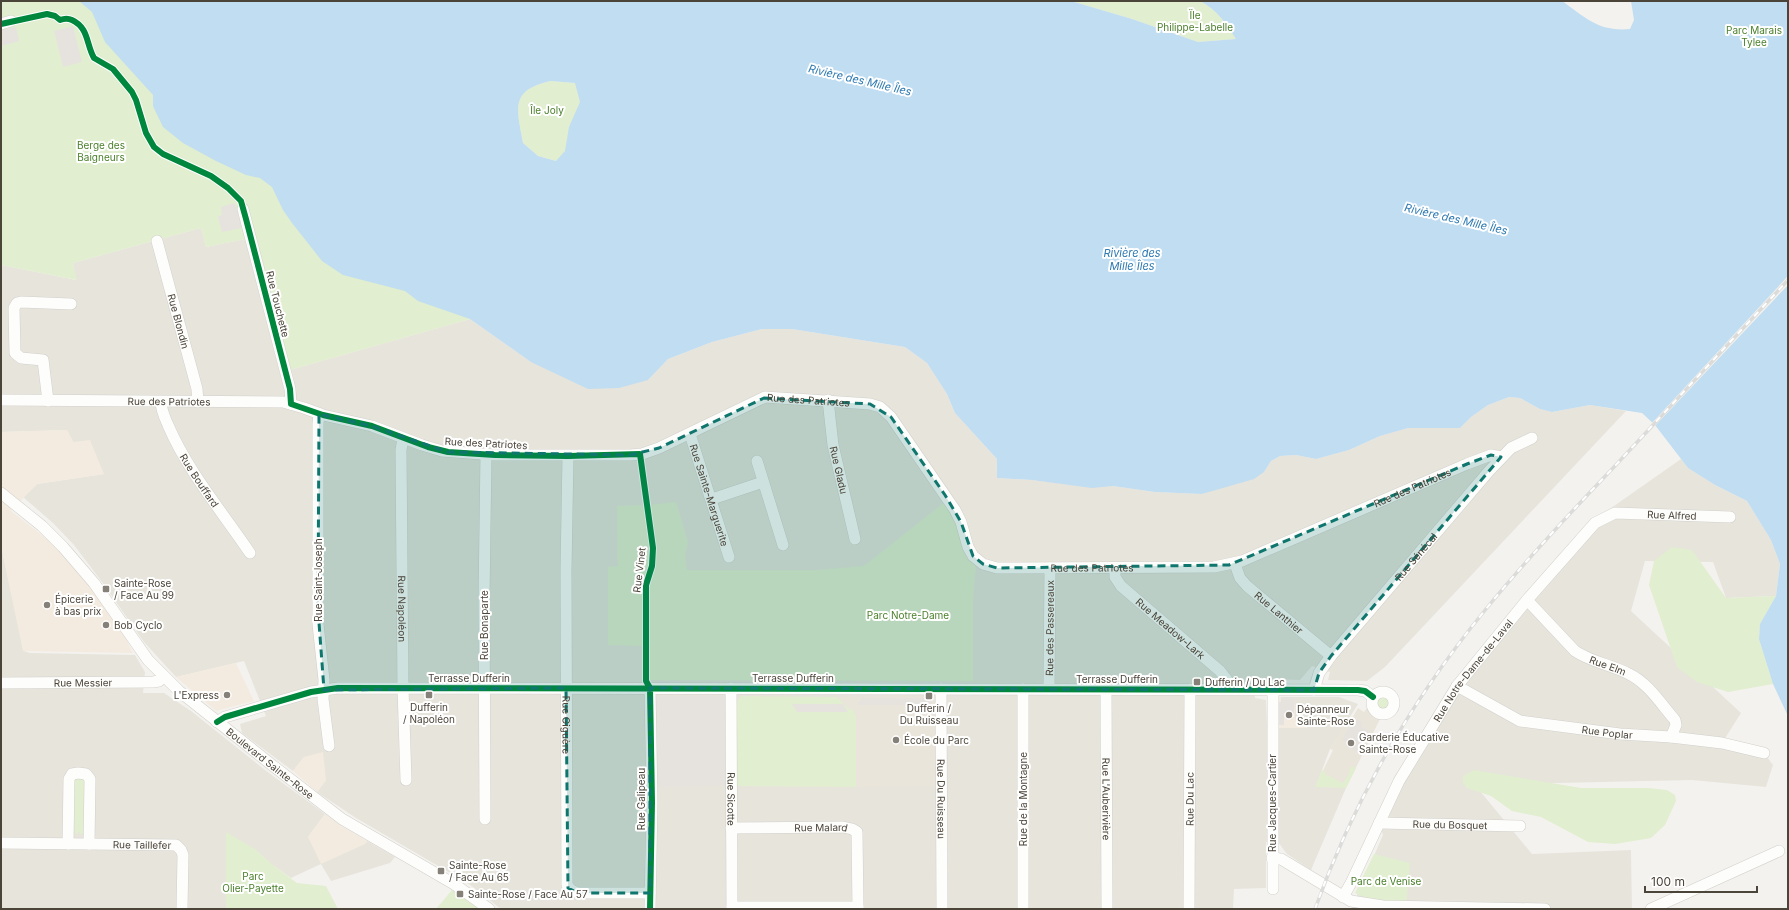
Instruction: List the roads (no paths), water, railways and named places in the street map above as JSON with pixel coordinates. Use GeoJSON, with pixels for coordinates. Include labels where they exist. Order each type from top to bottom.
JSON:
{"type":"FeatureCollection","features":[{"type":"Feature","properties":{"kind":"street","name":"Rue Touchette"},"geometry":{"type":"LineString","coordinates":[[243,209],[290,389],[291,404]]}},
{"type":"Feature","properties":{"kind":"street","name":"Rue Blondin"},"geometry":{"type":"LineString","coordinates":[[157,240],[197,390],[198,402]]}},
{"type":"Feature","properties":{"kind":"street"},"geometry":{"type":"LineString","coordinates":[[48,401],[43,360],[21,358],[15,353],[14,308],[16,303],[21,302],[71,304]]}},
{"type":"Feature","properties":{"kind":"street","name":"Rue des Patriotes"},"geometry":{"type":"LineString","coordinates":[[1,400],[276,402],[291,404],[319,414],[372,426],[438,450],[486,454],[568,456],[640,454],[654,450],[764,398],[828,400],[870,404],[880,407],[892,417],[955,510],[961,522],[968,547],[976,559],[983,564],[997,568],[1214,567],[1235,564],[1467,464],[1491,455],[1501,457]]}},
{"type":"Feature","properties":{"kind":"street","name":"Rue Gladu"},"geometry":{"type":"LineString","coordinates":[[828,400],[832,440],[855,539]]}},
{"type":"Feature","properties":{"kind":"street","name":"Rue Bouffard"},"geometry":{"type":"LineString","coordinates":[[161,402],[162,409],[174,440],[185,460],[250,554]]}},
{"type":"Feature","properties":{"kind":"street","name":"Rue Saint-Joseph"},"geometry":{"type":"LineString","coordinates":[[319,414],[318,609],[329,746]]}},
{"type":"Feature","properties":{"kind":"street","name":"Rue Sainte-Marguerite"},"geometry":{"type":"LineString","coordinates":[[690,434],[712,499],[729,557]]}},
{"type":"Feature","properties":{"kind":"street","name":"Rue Napoléon"},"geometry":{"type":"LineString","coordinates":[[403,438],[401,450],[403,688],[406,780]]}},
{"type":"Feature","properties":{"kind":"street","name":"Rue Sénécal"},"geometry":{"type":"LineString","coordinates":[[1314,690],[1319,673],[1331,656],[1501,457],[1518,443],[1532,438]]}},
{"type":"Feature","properties":{"kind":"street","name":"Rue Bonaparte"},"geometry":{"type":"LineString","coordinates":[[486,454],[484,688],[486,819]]}},
{"type":"Feature","properties":{"kind":"street","name":"Rue Giguère"},"geometry":{"type":"LineString","coordinates":[[568,456],[566,688],[568,888],[573,892],[578,893],[650,893]]}},
{"type":"Feature","properties":{"kind":"street"},"geometry":{"type":"LineString","coordinates":[[757,461],[783,545]]}},
{"type":"Feature","properties":{"kind":"street"},"geometry":{"type":"LineString","coordinates":[[712,499],[763,482]]}},
{"type":"Feature","properties":{"kind":"street","name":"Boulevard Sainte-Rose"},"geometry":{"type":"LineString","coordinates":[[1,493],[42,526],[78,564],[94,583],[144,655],[164,677],[217,722],[342,819],[454,884],[489,909]]}},
{"type":"Feature","properties":{"kind":"street","name":"Rue Alfred"},"geometry":{"type":"LineString","coordinates":[[1615,513],[1730,517]]}},
{"type":"Feature","properties":{"kind":"street","name":"Rue Notre-Dame-de-Laval"},"geometry":{"type":"LineString","coordinates":[[1344,897],[1400,782],[1457,686],[1528,600],[1595,523],[1615,513]]}},
{"type":"Feature","properties":{"kind":"street","name":"Rue Lanthier"},"geometry":{"type":"LineString","coordinates":[[1235,564],[1240,578],[1247,586],[1331,656]]}},
{"type":"Feature","properties":{"kind":"street","name":"Rue des Passereaux"},"geometry":{"type":"LineString","coordinates":[[1049,689],[1050,568]]}},
{"type":"Feature","properties":{"kind":"street","name":"Rue Meadow-Lark"},"geometry":{"type":"LineString","coordinates":[[1115,568],[1115,577],[1121,586],[1218,669],[1227,680],[1229,689]]}},
{"type":"Feature","properties":{"kind":"street","name":"Rue Elm"},"geometry":{"type":"LineString","coordinates":[[1528,600],[1575,651],[1582,656],[1630,674],[1644,684],[1674,720],[1676,725],[1671,737]]}},
{"type":"Feature","properties":{"kind":"street","name":"Rue Messier"},"geometry":{"type":"LineString","coordinates":[[1,683],[153,682],[164,677]]}},
{"type":"Feature","properties":{"kind":"street","name":"Rue Poplar"},"geometry":{"type":"LineString","coordinates":[[1457,686],[1520,720],[1620,734],[1671,737],[1722,743],[1764,753]]}},
{"type":"Feature","properties":{"kind":"street","name":"Terrasse Dufferin"},"geometry":{"type":"LineString","coordinates":[[217,722],[225,717],[324,690],[338,688],[1360,690],[1373,697]]}},
{"type":"Feature","properties":{"kind":"street","name":"Rue Galipeau"},"geometry":{"type":"LineString","coordinates":[[650,688],[652,802],[650,909]]}},
{"type":"Feature","properties":{"kind":"street","name":"Rue Sicotte"},"geometry":{"type":"LineString","coordinates":[[731,688],[732,908]]}},
{"type":"Feature","properties":{"kind":"street","name":"Rue Du Ruisseau"},"geometry":{"type":"LineString","coordinates":[[941,689],[942,909]]}},
{"type":"Feature","properties":{"kind":"street","name":"Rue de la Montagne"},"geometry":{"type":"LineString","coordinates":[[1023,689],[1023,909]]}},
{"type":"Feature","properties":{"kind":"street","name":"Rue L'Auberivière"},"geometry":{"type":"LineString","coordinates":[[1106,689],[1107,909]]}},
{"type":"Feature","properties":{"kind":"street","name":"Rue Du Lac"},"geometry":{"type":"LineString","coordinates":[[1189,909],[1190,689]]}},
{"type":"Feature","properties":{"kind":"street","name":"Rue Jacques-Cartier"},"geometry":{"type":"LineString","coordinates":[[1273,690],[1272,858],[1284,860],[1344,897],[1359,904],[1383,906],[1545,909]]}},
{"type":"Feature","properties":{"kind":"street"},"geometry":{"type":"LineString","coordinates":[[68,844],[69,779],[73,774],[81,773],[88,775],[90,782],[90,844]]}},
{"type":"Feature","properties":{"kind":"street","name":"Rue du Bosquet"},"geometry":{"type":"LineString","coordinates":[[1379,823],[1520,826]]}},
{"type":"Feature","properties":{"kind":"street","name":"Rue Malard"},"geometry":{"type":"LineString","coordinates":[[731,828],[847,827],[854,830],[857,832],[858,844],[858,908]]}},
{"type":"Feature","properties":{"kind":"street","name":"Rue Taillefer"},"geometry":{"type":"LineString","coordinates":[[1,843],[170,844],[180,848],[182,852],[182,909]]}},
{"type":"Feature","properties":{"kind":"street"},"geometry":{"type":"LineString","coordinates":[[1651,909],[1779,851]]}},
{"type":"Feature","properties":{"kind":"street"},"geometry":{"type":"LineString","coordinates":[[1272,858],[1272,889]]}},
{"type":"Feature","properties":{"kind":"street"},"geometry":{"type":"LineString","coordinates":[[732,908],[858,908]]}},
{"type":"Feature","properties":{"kind":"water","name":"Rivière des Mille Îles"},"geometry":{"type":"Polygon","coordinates":[[[79,1],[1071,1],[1132,19],[1198,42],[1236,39],[1221,17],[1200,1],[1562,1],[1586,18],[1601,26],[1630,29],[1634,20],[1631,1],[1788,1],[1788,716],[1773,684],[1759,639],[1760,624],[1776,596],[1780,564],[1771,540],[1747,501],[1715,485],[1688,468],[1655,425],[1642,413],[1590,405],[1552,412],[1540,409],[1520,398],[1509,397],[1488,405],[1471,417],[1460,428],[1408,428],[1380,436],[1349,450],[1316,459],[1296,455],[1280,456],[1271,461],[1264,472],[1254,479],[1202,494],[1155,492],[1113,486],[1092,488],[1032,480],[997,478],[997,459],[955,413],[947,394],[927,363],[905,347],[792,329],[762,329],[712,342],[668,359],[648,380],[619,388],[588,389],[531,362],[470,319],[418,301],[405,291],[343,275],[322,261],[283,210],[272,187],[260,178],[246,175],[183,143],[163,127],[153,106],[153,95],[105,42],[92,12],[79,1]],[[551,81],[537,85],[528,90],[522,96],[518,111],[523,143],[538,156],[556,161],[565,151],[569,127],[580,102],[575,83],[551,81]]]}},
{"type":"Feature","properties":{"kind":"railway"},"geometry":{"type":"LineString","coordinates":[[1315,909],[1348,829],[1367,790],[1410,714],[1459,643],[1501,591],[1548,537],[1788,280]]}},
{"type":"Feature","properties":{"kind":"place","name":"Sainte-Rose / Face Au 99"},"geometry":{"type":"Point","coordinates":[106,589]}},
{"type":"Feature","properties":{"kind":"place","name":"Épicerie à bas prix"},"geometry":{"type":"Point","coordinates":[47,605]}},
{"type":"Feature","properties":{"kind":"place","name":"Bob Cyclo"},"geometry":{"type":"Point","coordinates":[106,625]}},
{"type":"Feature","properties":{"kind":"place","name":"Dufferin / Du Lac"},"geometry":{"type":"Point","coordinates":[1197,682]}},
{"type":"Feature","properties":{"kind":"place","name":"L'Express"},"geometry":{"type":"Point","coordinates":[227,695]}},
{"type":"Feature","properties":{"kind":"place","name":"Dufferin / Napoléon"},"geometry":{"type":"Point","coordinates":[429,695]}},
{"type":"Feature","properties":{"kind":"place","name":"Dufferin / Du Ruisseau"},"geometry":{"type":"Point","coordinates":[929,696]}},
{"type":"Feature","properties":{"kind":"place","name":"Dépanneur Sainte-Rose"},"geometry":{"type":"Point","coordinates":[1289,715]}},
{"type":"Feature","properties":{"kind":"place","name":"École du Parc"},"geometry":{"type":"Point","coordinates":[896,740]}},
{"type":"Feature","properties":{"kind":"place","name":"Garderie Éducative Sainte-Rose"},"geometry":{"type":"Point","coordinates":[1351,743]}},
{"type":"Feature","properties":{"kind":"place","name":"Sainte-Rose / Face Au 65"},"geometry":{"type":"Point","coordinates":[441,871]}},
{"type":"Feature","properties":{"kind":"place","name":"Sainte-Rose / Face Au 57"},"geometry":{"type":"Point","coordinates":[460,894]}},
{"type":"Feature","properties":{"kind":"park label","name":"Ïle Philippe-Labelle"},"geometry":{"type":"Point","coordinates":[1195,20]}},
{"type":"Feature","properties":{"kind":"park label","name":"Parc Marais Tylee"},"geometry":{"type":"Point","coordinates":[1754,36]}},
{"type":"Feature","properties":{"kind":"park label","name":"Île Joly"},"geometry":{"type":"Point","coordinates":[547,110]}},
{"type":"Feature","properties":{"kind":"park label","name":"Berge des Baigneurs"},"geometry":{"type":"Point","coordinates":[101,150]}},
{"type":"Feature","properties":{"kind":"park label","name":"Parc Notre-Dame"},"geometry":{"type":"Point","coordinates":[908,615]}},
{"type":"Feature","properties":{"kind":"park label","name":"Parc de Venise"},"geometry":{"type":"Point","coordinates":[1386,881]}},
{"type":"Feature","properties":{"kind":"park label","name":"Parc Olier-Payette"},"geometry":{"type":"Point","coordinates":[253,882]}}]}
